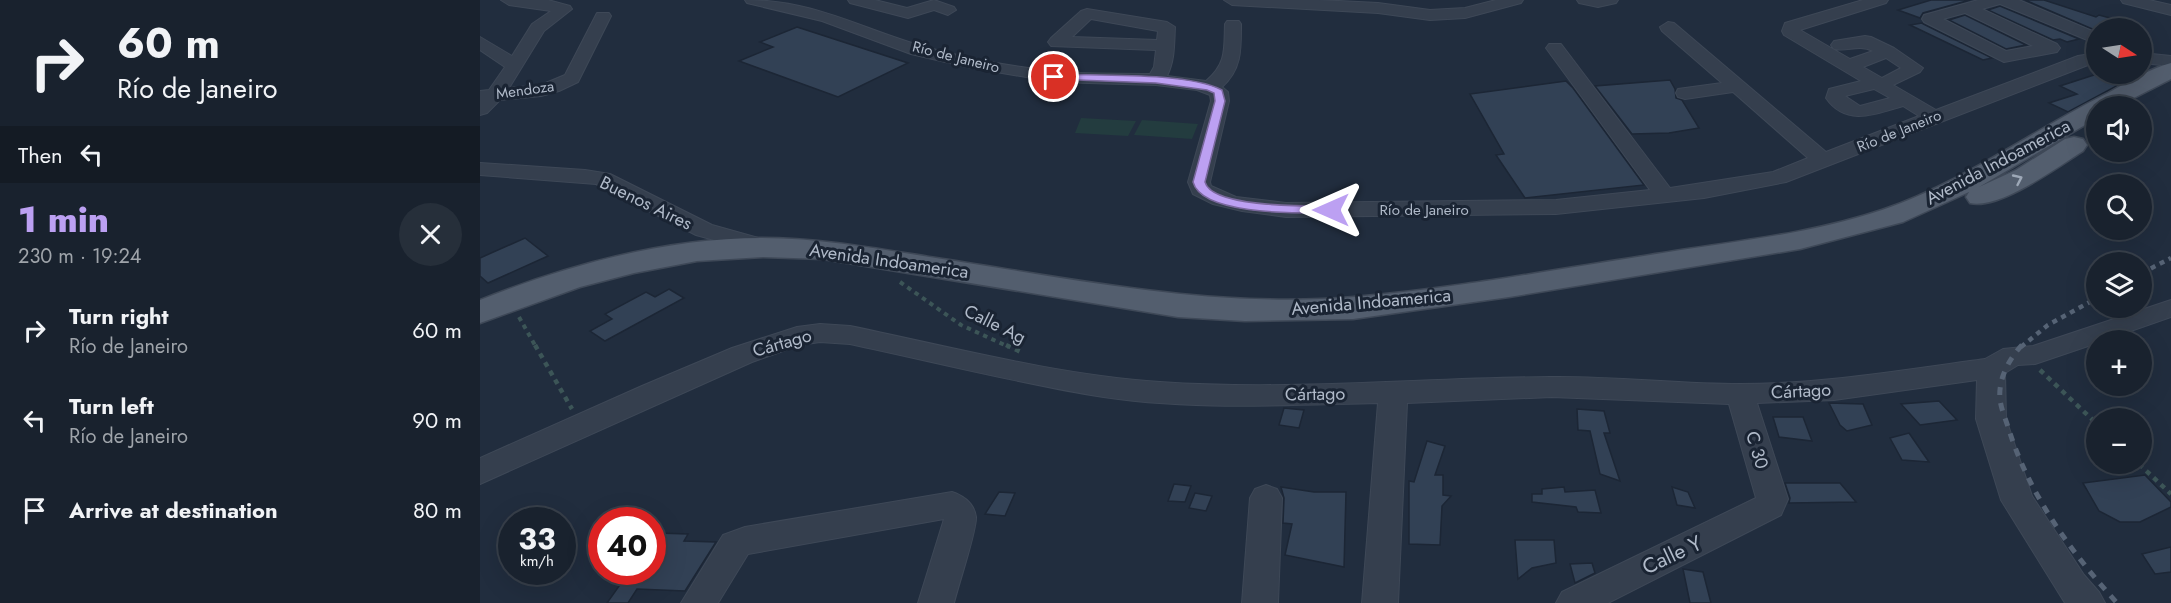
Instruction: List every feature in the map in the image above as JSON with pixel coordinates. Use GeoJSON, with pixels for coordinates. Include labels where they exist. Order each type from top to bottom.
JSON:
{"type":"FeatureCollection","features":[{"type":"Feature","properties":{"kind":"main road","name":"Avenida Indoamerica"},"geometry":{"type":"LineString","coordinates":[[2120,96],[2171,70]]}},
{"type":"Feature","properties":{"kind":"main road"},"geometry":{"type":"LineString","coordinates":[[2152,98],[2171,88]]}},
{"type":"Feature","properties":{"kind":"main road","name":"Avenida Indoamerica"},"geometry":{"type":"LineString","coordinates":[[488,312],[565,282],[684,254],[765,247],[823,250],[1178,306],[1245,310],[1353,308],[1509,287],[1800,240],[1893,216],[1962,185],[2086,114]]}},
{"type":"Feature","properties":{"kind":"main road","name":"Avenida Indoamerica"},"geometry":{"type":"LineString","coordinates":[[488,312],[609,284],[704,267],[748,264],[803,266],[1026,295],[1171,322],[1265,327],[1333,326],[1733,270],[1829,251],[1907,230],[2026,176],[2086,137]]}},
{"type":"Feature","properties":{"kind":"street"},"geometry":{"type":"LineString","coordinates":[[480,110],[488,95],[514,65],[538,28],[564,9],[545,4],[509,0]]}},
{"type":"Feature","properties":{"kind":"street","name":"Río de Janeiro"},"geometry":{"type":"LineString","coordinates":[[753,0],[826,17],[917,50],[1037,75],[1156,80],[1210,87],[1219,92],[1220,101],[1199,182],[1201,189],[1210,195],[1248,206],[1286,210],[1464,210],[1556,207],[1665,196],[1779,177],[1933,116],[2086,60]]}},
{"type":"Feature","properties":{"kind":"street"},"geometry":{"type":"LineString","coordinates":[[801,0],[826,17]]}},
{"type":"Feature","properties":{"kind":"street"},"geometry":{"type":"LineString","coordinates":[[855,0],[908,13],[934,5],[953,7],[888,38]]}},
{"type":"Feature","properties":{"kind":"street"},"geometry":{"type":"LineString","coordinates":[[1234,0],[1378,8],[1430,15],[1465,13],[1515,0]]}},
{"type":"Feature","properties":{"kind":"street"},"geometry":{"type":"LineString","coordinates":[[1585,0],[1598,2],[1610,0]]}},
{"type":"Feature","properties":{"kind":"street"},"geometry":{"type":"LineString","coordinates":[[1826,0],[1844,10]]}},
{"type":"Feature","properties":{"kind":"street"},"geometry":{"type":"LineString","coordinates":[[1880,0],[1791,27],[1790,31],[1848,66],[1883,81],[1906,100],[1933,116]]}},
{"type":"Feature","properties":{"kind":"street"},"geometry":{"type":"LineString","coordinates":[[1966,8],[2051,48],[2004,57],[1930,19],[1966,8],[1996,0]]}},
{"type":"Feature","properties":{"kind":"street"},"geometry":{"type":"LineString","coordinates":[[2005,0],[2086,34]]}},
{"type":"Feature","properties":{"kind":"street"},"geometry":{"type":"LineString","coordinates":[[2129,0],[2171,10]]}},
{"type":"Feature","properties":{"kind":"street"},"geometry":{"type":"LineString","coordinates":[[1156,80],[1163,67],[1167,45],[1167,27],[1091,14],[1083,15],[1056,40],[1060,42],[1167,45]]}},
{"type":"Feature","properties":{"kind":"street","name":"Mendoza"},"geometry":{"type":"LineString","coordinates":[[488,95],[546,89],[563,84],[572,78],[603,16]]}},
{"type":"Feature","properties":{"kind":"street"},"geometry":{"type":"LineString","coordinates":[[1210,87],[1224,76],[1232,65],[1233,24]]}},
{"type":"Feature","properties":{"kind":"street"},"geometry":{"type":"LineString","coordinates":[[1668,27],[1823,160]]}},
{"type":"Feature","properties":{"kind":"street"},"geometry":{"type":"LineString","coordinates":[[1840,45],[1865,41],[1914,68],[1883,81],[1836,93],[1835,98],[1859,112],[1906,100]]}},
{"type":"Feature","properties":{"kind":"street"},"geometry":{"type":"LineString","coordinates":[[480,42],[514,65]]}},
{"type":"Feature","properties":{"kind":"street"},"geometry":{"type":"LineString","coordinates":[[1555,48],[1665,196]]}},
{"type":"Feature","properties":{"kind":"street"},"geometry":{"type":"LineString","coordinates":[[1848,66],[1888,52]]}},
{"type":"Feature","properties":{"kind":"street"},"geometry":{"type":"LineString","coordinates":[[2152,59],[2171,61]]}},
{"type":"Feature","properties":{"kind":"street"},"geometry":{"type":"LineString","coordinates":[[1685,93],[1738,86]]}},
{"type":"Feature","properties":{"kind":"street","name":"Buenos Aires"},"geometry":{"type":"LineString","coordinates":[[480,169],[602,179],[704,230],[765,247]]}},
{"type":"Feature","properties":{"kind":"street","name":"Buenos Aires"},"geometry":{"type":"LineString","coordinates":[[684,254],[700,238],[704,230]]}},
{"type":"Feature","properties":{"kind":"street","name":"Cártago"},"geometry":{"type":"LineString","coordinates":[[480,472],[652,393],[742,355],[797,336],[820,333],[849,335],[1092,385],[1160,392],[1393,393],[1552,387],[1740,394],[1834,390],[1991,368],[2013,356],[2035,355],[2169,311]]}},
{"type":"Feature","properties":{"kind":"street"},"geometry":{"type":"LineString","coordinates":[[1991,368],[1991,419],[2017,500],[2072,586],[2087,603]]}},
{"type":"Feature","properties":{"kind":"street"},"geometry":{"type":"LineString","coordinates":[[1380,603],[1393,393]]}},
{"type":"Feature","properties":{"kind":"street","name":"C 30"},"geometry":{"type":"LineString","coordinates":[[1740,394],[1772,499],[1770,506]]}},
{"type":"Feature","properties":{"kind":"street"},"geometry":{"type":"LineString","coordinates":[[1260,603],[1266,498]]}},
{"type":"Feature","properties":{"kind":"street"},"geometry":{"type":"LineString","coordinates":[[699,603],[735,545],[745,541],[952,505],[958,511],[960,519],[936,603]]}},
{"type":"Feature","properties":{"kind":"street","name":"Calle Y"},"geometry":{"type":"LineString","coordinates":[[1574,603],[1674,552],[1718,534],[1770,506]]}},
{"type":"Feature","properties":{"kind":"path","name":"Calle Ag"},"geometry":{"type":"LineString","coordinates":[[892,277],[961,325],[1032,357]]}},
{"type":"Feature","properties":{"kind":"path"},"geometry":{"type":"LineString","coordinates":[[488,312],[581,425]]}},
{"type":"Feature","properties":{"kind":"path"},"geometry":{"type":"LineString","coordinates":[[2035,355],[2041,371],[2086,414]]}},
{"type":"Feature","properties":{"kind":"path"},"geometry":{"type":"LineString","coordinates":[[2150,474],[2171,494]]}},
{"type":"Feature","properties":{"kind":"green space"},"geometry":{"type":"Polygon","coordinates":[[[1081,118],[1136,121],[1128,136],[1075,133],[1081,118]]]}},
{"type":"Feature","properties":{"kind":"green space"},"geometry":{"type":"Polygon","coordinates":[[[1142,120],[1198,124],[1192,139],[1134,135],[1142,120]]]}},
{"type":"Feature","properties":{"kind":"building"},"geometry":{"type":"Polygon","coordinates":[[[1931,0],[1970,0],[1923,13],[1920,18],[1898,10],[1931,0]]]}},
{"type":"Feature","properties":{"kind":"building"},"geometry":{"type":"Polygon","coordinates":[[[2025,0],[2044,0],[2096,17],[2099,15],[2110,18],[2086,18],[2086,26],[2025,0]]]}},
{"type":"Feature","properties":{"kind":"building"},"geometry":{"type":"Polygon","coordinates":[[[2000,6],[2079,39],[2067,42],[2060,39],[2053,40],[1988,10],[2000,6]]]}},
{"type":"Feature","properties":{"kind":"building"},"geometry":{"type":"Polygon","coordinates":[[[1965,15],[2026,45],[2006,49],[1949,20],[1965,15]]]}},
{"type":"Feature","properties":{"kind":"building"},"geometry":{"type":"Polygon","coordinates":[[[1922,23],[1992,58],[1983,60],[1910,25],[1922,23]]]}},
{"type":"Feature","properties":{"kind":"building"},"geometry":{"type":"Polygon","coordinates":[[[797,27],[908,63],[838,97],[739,61],[773,47],[760,42],[797,27]]]}},
{"type":"Feature","properties":{"kind":"building"},"geometry":{"type":"Polygon","coordinates":[[[2086,78],[2086,84],[2120,84],[2098,96],[2086,96],[2086,102],[2068,112],[2049,103],[2077,94],[2060,86],[2086,78]]]}},
{"type":"Feature","properties":{"kind":"building"},"geometry":{"type":"Polygon","coordinates":[[[1670,80],[1675,89],[1676,98],[1682,100],[1699,128],[1669,133],[1632,134],[1595,86],[1670,80]]]}},
{"type":"Feature","properties":{"kind":"building"},"geometry":{"type":"Polygon","coordinates":[[[1566,81],[1644,185],[1525,198],[1496,155],[1504,154],[1470,94],[1566,81]]]}},
{"type":"Feature","properties":{"kind":"building"},"geometry":{"type":"Polygon","coordinates":[[[525,238],[548,256],[488,283],[480,276],[480,258],[525,238]]]}},
{"type":"Feature","properties":{"kind":"building"},"geometry":{"type":"Polygon","coordinates":[[[669,289],[684,298],[605,341],[590,331],[612,319],[605,314],[646,292],[655,297],[669,289]]]}},
{"type":"Feature","properties":{"kind":"building"},"geometry":{"type":"Polygon","coordinates":[[[1939,401],[1957,420],[1920,425],[1901,404],[1939,401]]]}},
{"type":"Feature","properties":{"kind":"building"},"geometry":{"type":"Polygon","coordinates":[[[1829,403],[1863,404],[1872,425],[1847,431],[1840,425],[1829,403]]]}},
{"type":"Feature","properties":{"kind":"building"},"geometry":{"type":"Polygon","coordinates":[[[1284,408],[1304,410],[1299,428],[1279,425],[1284,408]]]}},
{"type":"Feature","properties":{"kind":"building"},"geometry":{"type":"Polygon","coordinates":[[[1577,409],[1604,411],[1610,433],[1604,433],[1620,481],[1600,474],[1590,431],[1578,430],[1577,409]]]}},
{"type":"Feature","properties":{"kind":"building"},"geometry":{"type":"Polygon","coordinates":[[[1773,417],[1803,417],[1812,441],[1779,437],[1773,417]]]}},
{"type":"Feature","properties":{"kind":"building"},"geometry":{"type":"Polygon","coordinates":[[[1909,433],[1929,462],[1902,460],[1890,438],[1909,433]]]}},
{"type":"Feature","properties":{"kind":"building"},"geometry":{"type":"Polygon","coordinates":[[[1427,441],[1445,446],[1435,475],[1443,475],[1443,495],[1451,496],[1442,506],[1440,545],[1409,544],[1409,481],[1414,482],[1427,441]]]}},
{"type":"Feature","properties":{"kind":"building"},"geometry":{"type":"Polygon","coordinates":[[[2145,475],[2171,502],[2171,507],[2140,522],[2120,522],[2099,511],[2083,483],[2145,475]]]}},
{"type":"Feature","properties":{"kind":"building"},"geometry":{"type":"Polygon","coordinates":[[[1785,483],[1840,483],[1856,502],[1789,503],[1790,498],[1785,483]]]}},
{"type":"Feature","properties":{"kind":"building"},"geometry":{"type":"Polygon","coordinates":[[[1174,484],[1191,486],[1185,502],[1168,501],[1174,484]]]}},
{"type":"Feature","properties":{"kind":"building"},"geometry":{"type":"Polygon","coordinates":[[[1281,487],[1314,492],[1346,492],[1344,567],[1285,555],[1292,524],[1283,523],[1284,498],[1281,487]]]}},
{"type":"Feature","properties":{"kind":"building"},"geometry":{"type":"Polygon","coordinates":[[[1564,487],[1565,492],[1595,490],[1601,513],[1578,512],[1576,507],[1532,502],[1532,494],[1542,494],[1542,489],[1564,487]]]}},
{"type":"Feature","properties":{"kind":"building"},"geometry":{"type":"Polygon","coordinates":[[[1672,487],[1688,492],[1695,508],[1677,505],[1672,487]]]}},
{"type":"Feature","properties":{"kind":"building"},"geometry":{"type":"Polygon","coordinates":[[[999,492],[1015,493],[1005,516],[985,514],[999,492]]]}},
{"type":"Feature","properties":{"kind":"building"},"geometry":{"type":"Polygon","coordinates":[[[1195,493],[1212,496],[1206,511],[1189,508],[1195,493]]]}},
{"type":"Feature","properties":{"kind":"building"},"geometry":{"type":"Polygon","coordinates":[[[666,533],[688,534],[684,541],[716,542],[685,591],[637,589],[628,603],[607,603],[620,585],[666,585],[666,533]]]}},
{"type":"Feature","properties":{"kind":"building"},"geometry":{"type":"Polygon","coordinates":[[[1515,540],[1554,540],[1556,563],[1532,568],[1518,579],[1515,540]]]}},
{"type":"Feature","properties":{"kind":"building"},"geometry":{"type":"Polygon","coordinates":[[[2171,547],[2171,572],[2155,574],[2142,554],[2171,547]]]}},
{"type":"Feature","properties":{"kind":"building"},"geometry":{"type":"Polygon","coordinates":[[[1592,563],[1595,573],[1575,583],[1570,564],[1592,563]]]}},
{"type":"Feature","properties":{"kind":"building"},"geometry":{"type":"Polygon","coordinates":[[[1683,569],[1703,572],[1711,603],[1690,603],[1683,569]]]}},
{"type":"Feature","properties":{"kind":"railway"},"geometry":{"type":"LineString","coordinates":[[2152,268],[2171,258]]}},
{"type":"Feature","properties":{"kind":"railway"},"geometry":{"type":"LineString","coordinates":[[2021,347],[2048,325],[2086,304]]}},
{"type":"Feature","properties":{"kind":"railway"},"geometry":{"type":"LineString","coordinates":[[2022,345],[2005,370],[2000,392],[2002,411],[2028,478],[2040,500],[2068,543],[2117,603]]}},
{"type":"Feature","properties":{"kind":"route"},"geometry":{"type":"LineString","coordinates":[[1054,77],[1156,80],[1210,87],[1219,92],[1220,101],[1199,182],[1201,189],[1210,195],[1248,206],[1286,210],[1331,210]]}}]}
